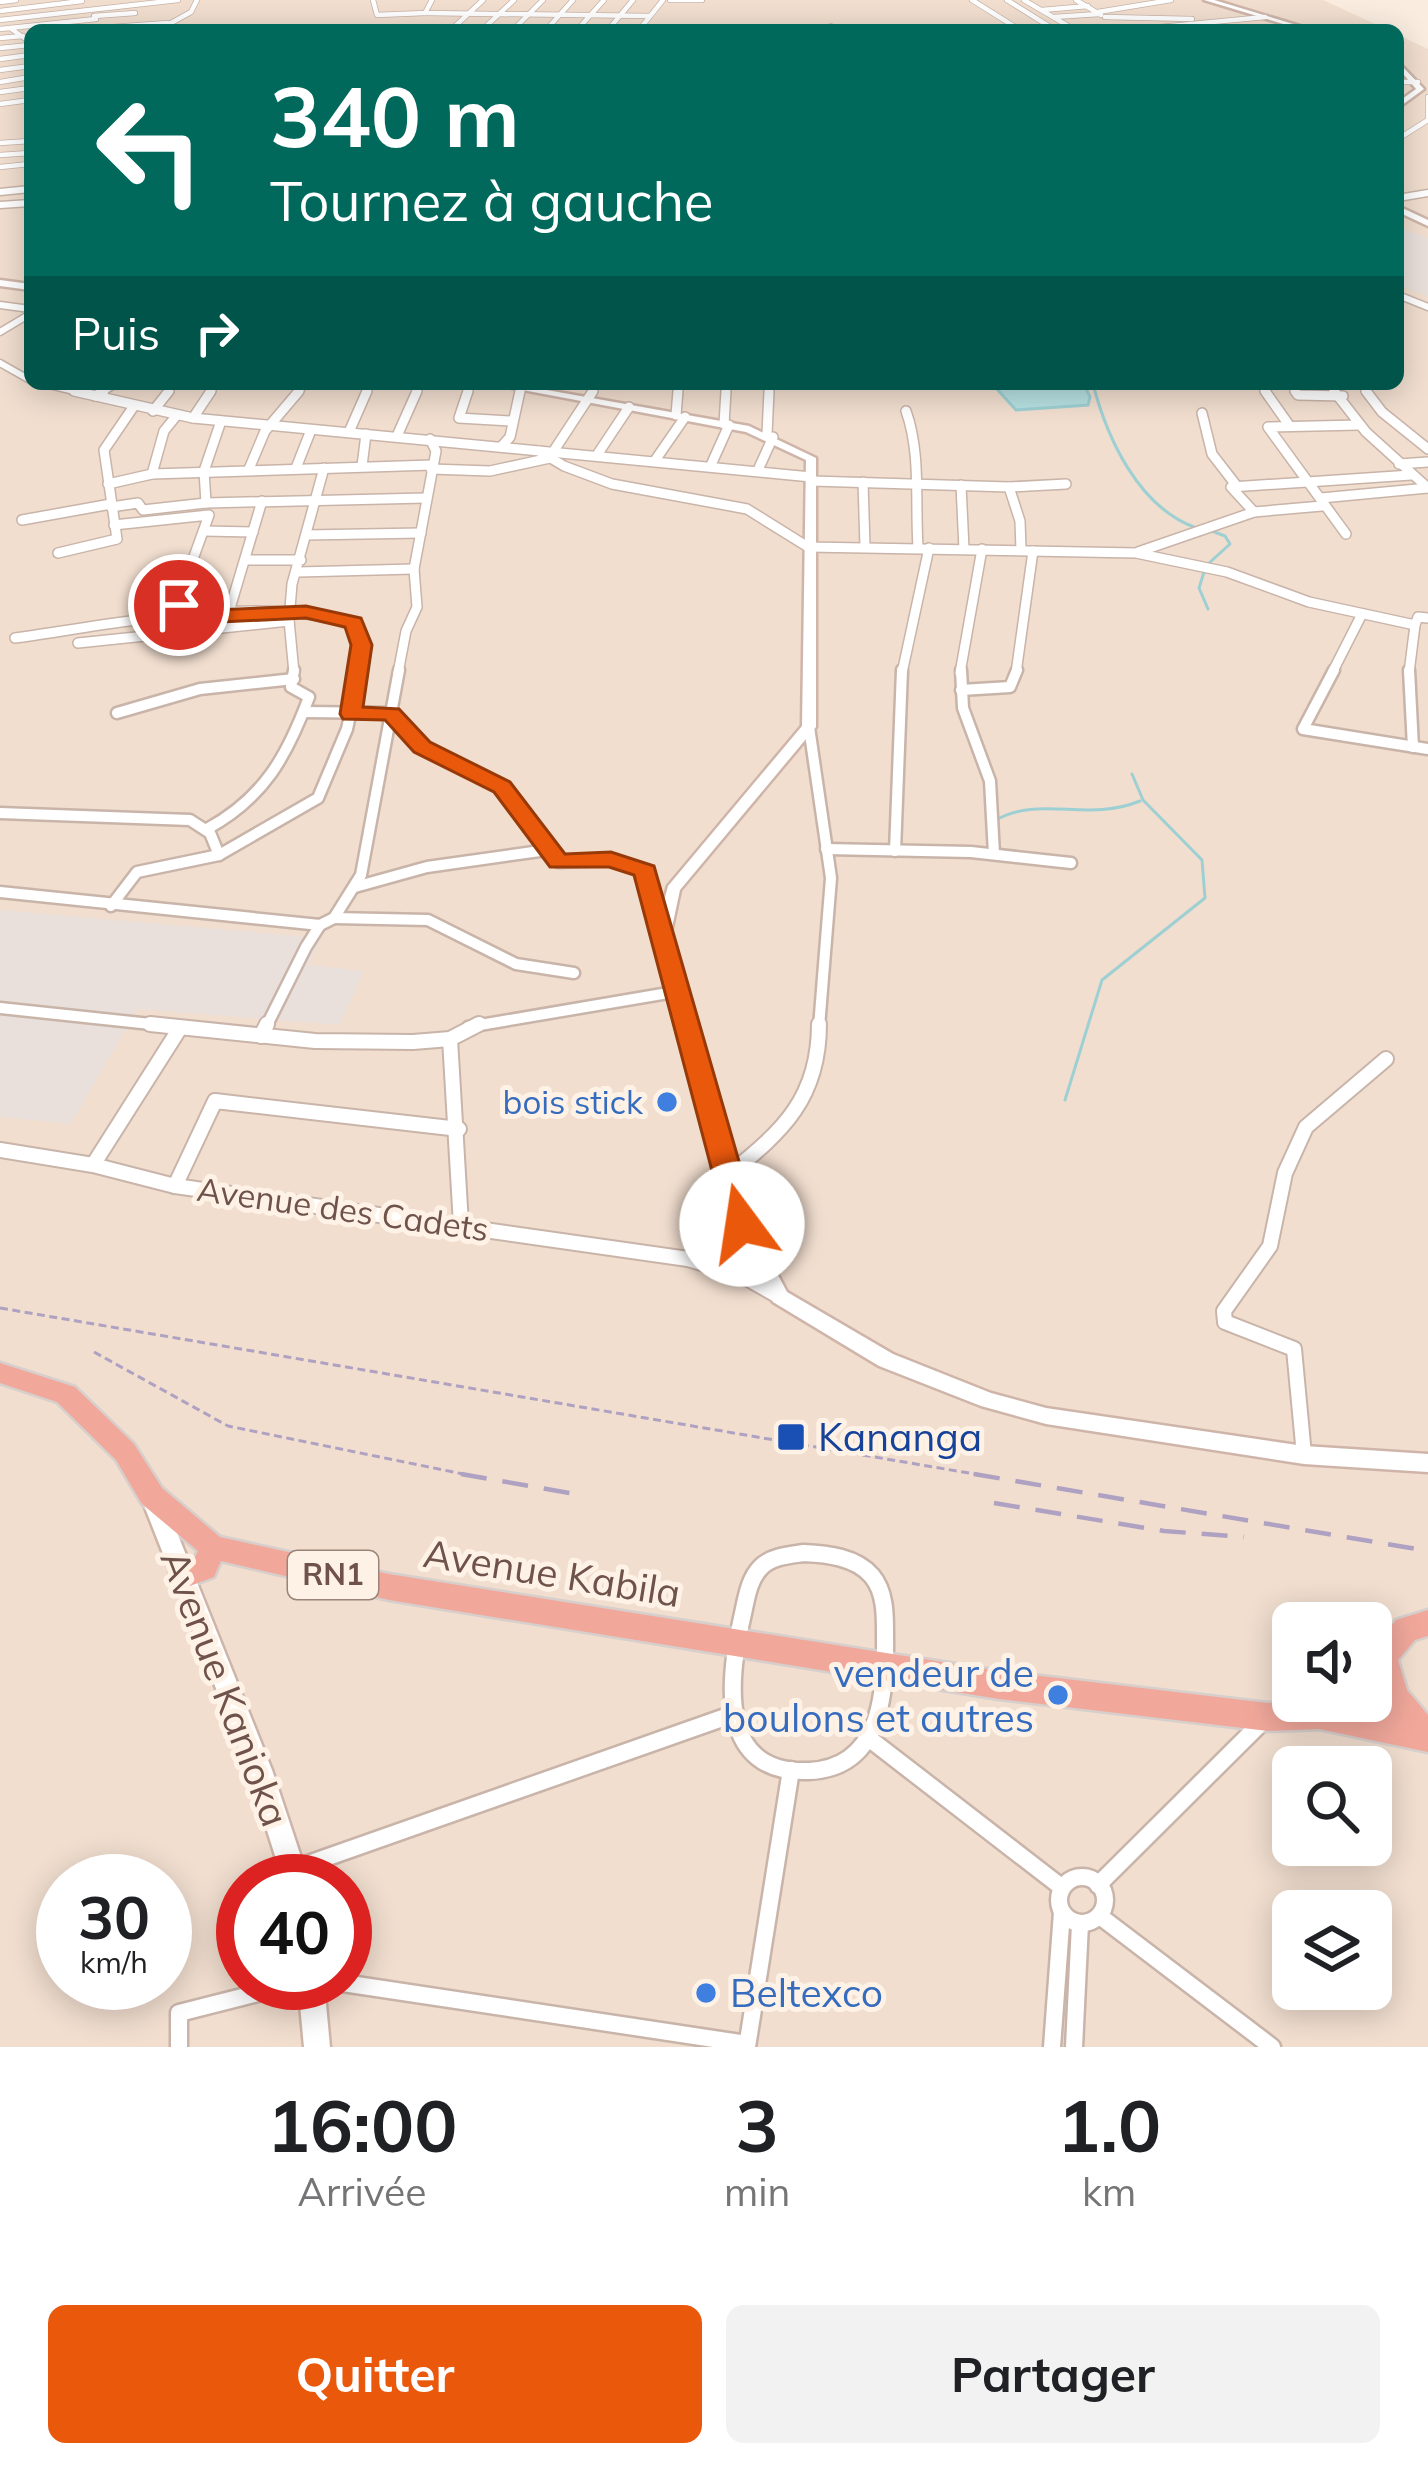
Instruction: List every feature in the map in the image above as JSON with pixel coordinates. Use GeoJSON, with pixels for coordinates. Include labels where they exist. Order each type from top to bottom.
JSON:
{"type":"FeatureCollection","features":[{"type":"Feature","properties":{"kind":"highway","name":"Avenue Kabila"},"geometry":{"type":"LineString","coordinates":[[0,1372],[66,1394],[125,1452],[152,1496],[213,1547],[389,1587],[735,1641]]}},
{"type":"Feature","properties":{"kind":"highway"},"geometry":{"type":"LineString","coordinates":[[182,1577],[204,1568],[213,1547]]}},
{"type":"Feature","properties":{"kind":"highway"},"geometry":{"type":"LineString","coordinates":[[1392,1645],[1406,1630],[1428,1623]]}},
{"type":"Feature","properties":{"kind":"highway","name":"RN1"},"geometry":{"type":"LineString","coordinates":[[735,1641],[999,1685],[1272,1716]]}},
{"type":"Feature","properties":{"kind":"highway"},"geometry":{"type":"LineString","coordinates":[[1392,1696],[1428,1735]]}},
{"type":"Feature","properties":{"kind":"highway","name":"RN1"},"geometry":{"type":"LineString","coordinates":[[1379,1722],[1428,1735]]}},
{"type":"Feature","properties":{"kind":"street"},"geometry":{"type":"LineString","coordinates":[[0,2],[16,0]]}},
{"type":"Feature","properties":{"kind":"street"},"geometry":{"type":"LineString","coordinates":[[0,11],[91,0]]}},
{"type":"Feature","properties":{"kind":"street"},"geometry":{"type":"LineString","coordinates":[[24,38],[0,20],[178,0]]}},
{"type":"Feature","properties":{"kind":"street"},"geometry":{"type":"LineString","coordinates":[[132,4],[135,24],[171,22],[191,11],[197,0]]}},
{"type":"Feature","properties":{"kind":"street"},"geometry":{"type":"LineString","coordinates":[[373,0],[377,15],[650,16]]}},
{"type":"Feature","properties":{"kind":"street"},"geometry":{"type":"LineString","coordinates":[[424,13],[432,0]]}},
{"type":"Feature","properties":{"kind":"street"},"geometry":{"type":"LineString","coordinates":[[458,24],[483,0]]}},
{"type":"Feature","properties":{"kind":"street"},"geometry":{"type":"LineString","coordinates":[[490,24],[514,0]]}},
{"type":"Feature","properties":{"kind":"street"},"geometry":{"type":"LineString","coordinates":[[518,24],[542,0]]}},
{"type":"Feature","properties":{"kind":"street"},"geometry":{"type":"LineString","coordinates":[[551,24],[573,0]]}},
{"type":"Feature","properties":{"kind":"street"},"geometry":{"type":"LineString","coordinates":[[582,24],[604,0]]}},
{"type":"Feature","properties":{"kind":"street"},"geometry":{"type":"LineString","coordinates":[[613,24],[633,0]]}},
{"type":"Feature","properties":{"kind":"street"},"geometry":{"type":"LineString","coordinates":[[644,24],[667,0],[702,0]]}},
{"type":"Feature","properties":{"kind":"street"},"geometry":{"type":"LineString","coordinates":[[972,0],[1010,24]]}},
{"type":"Feature","properties":{"kind":"street"},"geometry":{"type":"LineString","coordinates":[[1007,0],[1045,24]]}},
{"type":"Feature","properties":{"kind":"street"},"geometry":{"type":"LineString","coordinates":[[1024,0],[1065,24]]}},
{"type":"Feature","properties":{"kind":"street"},"geometry":{"type":"LineString","coordinates":[[1076,0],[1115,24]]}},
{"type":"Feature","properties":{"kind":"street"},"geometry":{"type":"LineString","coordinates":[[1101,15],[1171,0]]}},
{"type":"Feature","properties":{"kind":"street"},"geometry":{"type":"LineString","coordinates":[[1207,0],[1290,24]]}},
{"type":"Feature","properties":{"kind":"street"},"geometry":{"type":"LineString","coordinates":[[72,2],[99,24]]}},
{"type":"Feature","properties":{"kind":"street"},"geometry":{"type":"LineString","coordinates":[[439,14],[449,3]]}},
{"type":"Feature","properties":{"kind":"street"},"geometry":{"type":"LineString","coordinates":[[1041,10],[1089,6]]}},
{"type":"Feature","properties":{"kind":"street"},"geometry":{"type":"LineString","coordinates":[[41,24],[136,13]]}},
{"type":"Feature","properties":{"kind":"street"},"geometry":{"type":"LineString","coordinates":[[1054,17],[1176,16],[1210,22]]}},
{"type":"Feature","properties":{"kind":"street"},"geometry":{"type":"LineString","coordinates":[[1189,24],[1265,16]]}},
{"type":"Feature","properties":{"kind":"street"},"geometry":{"type":"LineString","coordinates":[[0,29],[24,26]]}},
{"type":"Feature","properties":{"kind":"street"},"geometry":{"type":"LineString","coordinates":[[0,38],[20,36]]}},
{"type":"Feature","properties":{"kind":"street"},"geometry":{"type":"LineString","coordinates":[[1423,89],[1428,119]]}},
{"type":"Feature","properties":{"kind":"street"},"geometry":{"type":"LineString","coordinates":[[75,390],[176,416],[397,436],[433,445],[539,451],[615,487],[736,505],[778,522],[808,547],[1136,553],[1227,572],[1292,597],[1415,625]]}},
{"type":"Feature","properties":{"kind":"street"},"geometry":{"type":"LineString","coordinates":[[95,396],[106,390]]}},
{"type":"Feature","properties":{"kind":"street"},"geometry":{"type":"LineString","coordinates":[[153,411],[169,390]]}},
{"type":"Feature","properties":{"kind":"street"},"geometry":{"type":"LineString","coordinates":[[193,418],[212,390]]}},
{"type":"Feature","properties":{"kind":"street"},"geometry":{"type":"LineString","coordinates":[[249,469],[269,426],[300,390]]}},
{"type":"Feature","properties":{"kind":"street"},"geometry":{"type":"LineString","coordinates":[[350,433],[368,390]]}},
{"type":"Feature","properties":{"kind":"street"},"geometry":{"type":"LineString","coordinates":[[397,436],[417,390]]}},
{"type":"Feature","properties":{"kind":"street"},"geometry":{"type":"LineString","coordinates":[[468,390],[460,418],[512,421]]}},
{"type":"Feature","properties":{"kind":"street"},"geometry":{"type":"LineString","coordinates":[[507,447],[519,390]]}},
{"type":"Feature","properties":{"kind":"street"},"geometry":{"type":"LineString","coordinates":[[559,390],[586,399],[723,422],[770,435],[811,458],[808,727],[830,905],[818,998],[817,1065],[781,1133],[730,1174]]}},
{"type":"Feature","properties":{"kind":"street"},"geometry":{"type":"LineString","coordinates":[[551,455],[593,390]]}},
{"type":"Feature","properties":{"kind":"street"},"geometry":{"type":"LineString","coordinates":[[656,459],[680,416],[678,390]]}},
{"type":"Feature","properties":{"kind":"street"},"geometry":{"type":"LineString","coordinates":[[711,465],[723,422],[726,390]]}},
{"type":"Feature","properties":{"kind":"street"},"geometry":{"type":"LineString","coordinates":[[758,470],[770,435],[770,390]]}},
{"type":"Feature","properties":{"kind":"street"},"geometry":{"type":"LineString","coordinates":[[1264,390],[1288,425]]}},
{"type":"Feature","properties":{"kind":"street"},"geometry":{"type":"LineString","coordinates":[[1295,390],[1342,396]]}},
{"type":"Feature","properties":{"kind":"street"},"geometry":{"type":"LineString","coordinates":[[1336,390],[1359,424],[1428,488]]}},
{"type":"Feature","properties":{"kind":"street"},"geometry":{"type":"LineString","coordinates":[[1366,390],[1382,412],[1428,448]]}},
{"type":"Feature","properties":{"kind":"street"},"geometry":{"type":"LineString","coordinates":[[58,553],[116,540],[106,442],[134,406]]}},
{"type":"Feature","properties":{"kind":"street"},"geometry":{"type":"LineString","coordinates":[[597,455],[629,407]]}},
{"type":"Feature","properties":{"kind":"street"},"geometry":{"type":"LineString","coordinates":[[895,851],[902,669],[924,548],[913,485],[912,461],[918,445],[906,411]]}},
{"type":"Feature","properties":{"kind":"street"},"geometry":{"type":"LineString","coordinates":[[1202,413],[1212,454],[1236,485]]}},
{"type":"Feature","properties":{"kind":"street"},"geometry":{"type":"LineString","coordinates":[[152,474],[164,431],[176,416]]}},
{"type":"Feature","properties":{"kind":"street"},"geometry":{"type":"LineString","coordinates":[[206,502],[204,471],[221,421]]}},
{"type":"Feature","properties":{"kind":"street"},"geometry":{"type":"LineString","coordinates":[[1346,534],[1268,427],[1359,424]]}},
{"type":"Feature","properties":{"kind":"street"},"geometry":{"type":"LineString","coordinates":[[296,468],[311,430]]}},
{"type":"Feature","properties":{"kind":"street"},"geometry":{"type":"LineString","coordinates":[[362,466],[366,434]]}},
{"type":"Feature","properties":{"kind":"street"},"geometry":{"type":"LineString","coordinates":[[334,918],[361,875],[406,632],[417,607],[414,569],[433,445]]}},
{"type":"Feature","properties":{"kind":"street"},"geometry":{"type":"LineString","coordinates":[[108,484],[152,474],[249,469],[362,466],[490,471],[551,455],[656,459],[812,479],[913,485],[1066,484]]}},
{"type":"Feature","properties":{"kind":"street"},"geometry":{"type":"LineString","coordinates":[[1399,464],[1428,462]]}},
{"type":"Feature","properties":{"kind":"street"},"geometry":{"type":"LineString","coordinates":[[207,829],[258,799],[310,694],[292,689],[290,616],[324,468]]}},
{"type":"Feature","properties":{"kind":"street"},"geometry":{"type":"LineString","coordinates":[[1236,485],[1412,475]]}},
{"type":"Feature","properties":{"kind":"street"},"geometry":{"type":"LineString","coordinates":[[863,482],[865,547]]}},
{"type":"Feature","properties":{"kind":"street"},"geometry":{"type":"LineString","coordinates":[[961,485],[964,548]]}},
{"type":"Feature","properties":{"kind":"street"},"geometry":{"type":"LineString","coordinates":[[1236,485],[1233,490],[1254,512]]}},
{"type":"Feature","properties":{"kind":"street"},"geometry":{"type":"LineString","coordinates":[[961,690],[1010,687],[1027,551],[1009,487]]}},
{"type":"Feature","properties":{"kind":"street"},"geometry":{"type":"LineString","coordinates":[[1136,553],[1254,512],[1428,488]]}},
{"type":"Feature","properties":{"kind":"street"},"geometry":{"type":"LineString","coordinates":[[22,520],[138,503],[145,510],[206,502],[426,498]]}},
{"type":"Feature","properties":{"kind":"street"},"geometry":{"type":"LineString","coordinates":[[228,615],[262,502]]}},
{"type":"Feature","properties":{"kind":"street"},"geometry":{"type":"LineString","coordinates":[[114,524],[209,515],[188,573],[179,618]]}},
{"type":"Feature","properties":{"kind":"street"},"geometry":{"type":"LineString","coordinates":[[204,531],[253,532]]}},
{"type":"Feature","properties":{"kind":"street"},"geometry":{"type":"LineString","coordinates":[[306,535],[421,533]]}},
{"type":"Feature","properties":{"kind":"street"},"geometry":{"type":"LineString","coordinates":[[982,549],[963,636],[961,690],[989,781],[994,854]]}},
{"type":"Feature","properties":{"kind":"street"},"geometry":{"type":"LineString","coordinates":[[246,560],[301,560]]}},
{"type":"Feature","properties":{"kind":"street"},"geometry":{"type":"LineString","coordinates":[[298,572],[414,569]]}},
{"type":"Feature","properties":{"kind":"street"},"geometry":{"type":"LineString","coordinates":[[1362,614],[1360,628],[1339,657],[1303,729],[1428,749]]}},
{"type":"Feature","properties":{"kind":"street"},"geometry":{"type":"LineString","coordinates":[[15,638],[228,615],[341,617],[359,629],[361,664],[351,714],[318,798],[219,855],[140,870],[111,906]]}},
{"type":"Feature","properties":{"kind":"street"},"geometry":{"type":"LineString","coordinates":[[77,643],[290,616]]}},
{"type":"Feature","properties":{"kind":"street"},"geometry":{"type":"LineString","coordinates":[[1413,747],[1408,677],[1415,625],[1418,617],[1428,618]]}},
{"type":"Feature","properties":{"kind":"street"},"geometry":{"type":"LineString","coordinates":[[117,713],[200,689],[294,679]]}},
{"type":"Feature","properties":{"kind":"street"},"geometry":{"type":"LineString","coordinates":[[304,712],[391,713],[422,747],[510,794],[558,862],[611,860],[645,871],[742,1224],[780,1297],[886,1360],[988,1400],[1046,1416],[1304,1454],[1428,1463]]}},
{"type":"Feature","properties":{"kind":"street"},"geometry":{"type":"LineString","coordinates":[[662,938],[674,889],[808,727]]}},
{"type":"Feature","properties":{"kind":"street"},"geometry":{"type":"LineString","coordinates":[[0,813],[190,820],[207,829],[219,855]]}},
{"type":"Feature","properties":{"kind":"street"},"geometry":{"type":"LineString","coordinates":[[826,849],[994,854],[1071,863]]}},
{"type":"Feature","properties":{"kind":"street"},"geometry":{"type":"LineString","coordinates":[[355,887],[411,870],[547,850]]}},
{"type":"Feature","properties":{"kind":"street"},"geometry":{"type":"LineString","coordinates":[[0,892],[320,925],[334,918],[428,920],[516,964],[574,973]]}},
{"type":"Feature","properties":{"kind":"street"},"geometry":{"type":"LineString","coordinates":[[261,1036],[320,925]]}},
{"type":"Feature","properties":{"kind":"street"},"geometry":{"type":"LineString","coordinates":[[0,1008],[261,1036],[366,1042],[450,1039],[469,1026],[500,1018],[680,991]]}},
{"type":"Feature","properties":{"kind":"street"},"geometry":{"type":"LineString","coordinates":[[93,1165],[180,1028]]}},
{"type":"Feature","properties":{"kind":"street"},"geometry":{"type":"LineString","coordinates":[[450,1039],[459,1129],[461,1225]]}},
{"type":"Feature","properties":{"kind":"street"},"geometry":{"type":"LineString","coordinates":[[1304,1454],[1294,1349],[1225,1322],[1224,1311],[1270,1246],[1285,1173],[1306,1127],[1386,1059]]}},
{"type":"Feature","properties":{"kind":"street"},"geometry":{"type":"LineString","coordinates":[[175,1186],[215,1101],[459,1129]]}},
{"type":"Feature","properties":{"kind":"street","name":"Avenue des Cadets"},"geometry":{"type":"LineString","coordinates":[[0,1150],[93,1165],[175,1186],[688,1259],[741,1275],[780,1297]]}},
{"type":"Feature","properties":{"kind":"street"},"geometry":{"type":"LineString","coordinates":[[688,1259],[727,1244],[742,1224]]}},
{"type":"Feature","properties":{"kind":"street","name":"Avenue Kanioka"},"geometry":{"type":"LineString","coordinates":[[152,1496],[235,1703],[288,1854]]}},
{"type":"Feature","properties":{"kind":"street"},"geometry":{"type":"LineString","coordinates":[[827,1554],[871,1575],[884,1602],[887,1665],[882,1713],[871,1739],[858,1755],[841,1763],[791,1771],[756,1756],[743,1742],[731,1715],[728,1696],[735,1641],[751,1586],[761,1567],[780,1556],[827,1554]]}},
{"type":"Feature","properties":{"kind":"street"},"geometry":{"type":"LineString","coordinates":[[352,1854],[731,1715]]}},
{"type":"Feature","properties":{"kind":"street"},"geometry":{"type":"LineString","coordinates":[[1098,1885],[1268,1717]]}},
{"type":"Feature","properties":{"kind":"street"},"geometry":{"type":"LineString","coordinates":[[871,1739],[1060,1886]]}},
{"type":"Feature","properties":{"kind":"street"},"geometry":{"type":"LineString","coordinates":[[372,1988],[747,2046],[791,1771]]}},
{"type":"Feature","properties":{"kind":"street"},"geometry":{"type":"LineString","coordinates":[[1073,2047],[1071,1918],[1057,1899],[1060,1886],[1077,1876],[1098,1885],[1106,1901],[1101,1917]]}},
{"type":"Feature","properties":{"kind":"street"},"geometry":{"type":"LineString","coordinates":[[1071,1918],[1101,1917],[1272,2047]]}},
{"type":"Feature","properties":{"kind":"street"},"geometry":{"type":"LineString","coordinates":[[1052,2047],[1071,1918]]}},
{"type":"Feature","properties":{"kind":"street"},"geometry":{"type":"LineString","coordinates":[[179,2047],[179,2013],[216,2004]]}},
{"type":"Feature","properties":{"kind":"street"},"geometry":{"type":"LineString","coordinates":[[314,2010],[317,2047]]}},
{"type":"Feature","properties":{"kind":"shaded area"},"geometry":{"type":"Polygon","coordinates":[[[0,0],[1323,0],[1375,24],[24,24],[24,390],[1404,390],[1404,38],[1428,49],[1428,2047],[0,2047],[0,0]]]}},
{"type":"Feature","properties":{"kind":"shaded area"},"geometry":{"type":"Polygon","coordinates":[[[1404,229],[1428,238],[1428,296],[1404,287],[1404,229]]]}},
{"type":"Feature","properties":{"kind":"shaded area"},"geometry":{"type":"Polygon","coordinates":[[[0,910],[321,938],[309,965],[364,971],[340,1025],[137,1009],[71,1124],[0,1117],[0,910]]]}},
{"type":"Feature","properties":{"kind":"water"},"geometry":{"type":"Polygon","coordinates":[[[998,390],[1087,390],[1090,397],[1088,405],[1016,410],[998,390]]]}},
{"type":"Feature","properties":{"kind":"waterway"},"geometry":{"type":"LineString","coordinates":[[1095,390],[1116,447],[1141,487],[1174,517],[1194,527]]}},
{"type":"Feature","properties":{"kind":"waterway"},"geometry":{"type":"LineString","coordinates":[[1208,564],[1230,544],[1225,536],[1209,530]]}},
{"type":"Feature","properties":{"kind":"waterway"},"geometry":{"type":"LineString","coordinates":[[1204,572],[1199,588],[1208,609]]}},
{"type":"Feature","properties":{"kind":"waterway"},"geometry":{"type":"LineString","coordinates":[[1065,1100],[1102,980],[1205,898],[1202,860],[1143,800],[1132,774]]}},
{"type":"Feature","properties":{"kind":"waterway"},"geometry":{"type":"LineString","coordinates":[[994,821],[1029,810],[1101,810],[1140,801]]}},
{"type":"Feature","properties":{"kind":"railway"},"geometry":{"type":"LineString","coordinates":[[0,1308],[992,1477]]}},
{"type":"Feature","properties":{"kind":"railway"},"geometry":{"type":"LineString","coordinates":[[94,1352],[228,1426],[477,1477]]}},
{"type":"Feature","properties":{"kind":"railway"},"geometry":{"type":"LineString","coordinates":[[461,1474],[477,1477]]}},
{"type":"Feature","properties":{"kind":"railway"},"geometry":{"type":"LineString","coordinates":[[974,1474],[1428,1551]]}},
{"type":"Feature","properties":{"kind":"railway"},"geometry":{"type":"LineString","coordinates":[[477,1477],[581,1495]]}},
{"type":"Feature","properties":{"kind":"railway"},"geometry":{"type":"LineString","coordinates":[[994,1503],[1164,1531],[1244,1537]]}},
{"type":"Feature","properties":{"kind":"place","name":"bois stick"},"geometry":{"type":"Point","coordinates":[667,1102]}},
{"type":"Feature","properties":{"kind":"place","name":"Kananga"},"geometry":{"type":"Point","coordinates":[791,1437]}},
{"type":"Feature","properties":{"kind":"place","name":"vendeur de boulons et autres"},"geometry":{"type":"Point","coordinates":[1058,1695]}},
{"type":"Feature","properties":{"kind":"place","name":"Beltexco"},"geometry":{"type":"Point","coordinates":[706,1993]}},
{"type":"Feature","properties":{"kind":"route"},"geometry":{"type":"LineString","coordinates":[[179,605],[179,618],[306,612],[354,622],[361,635],[361,664],[351,714],[391,713],[422,747],[502,787],[558,862],[611,860],[645,871],[742,1224]]}}]}
